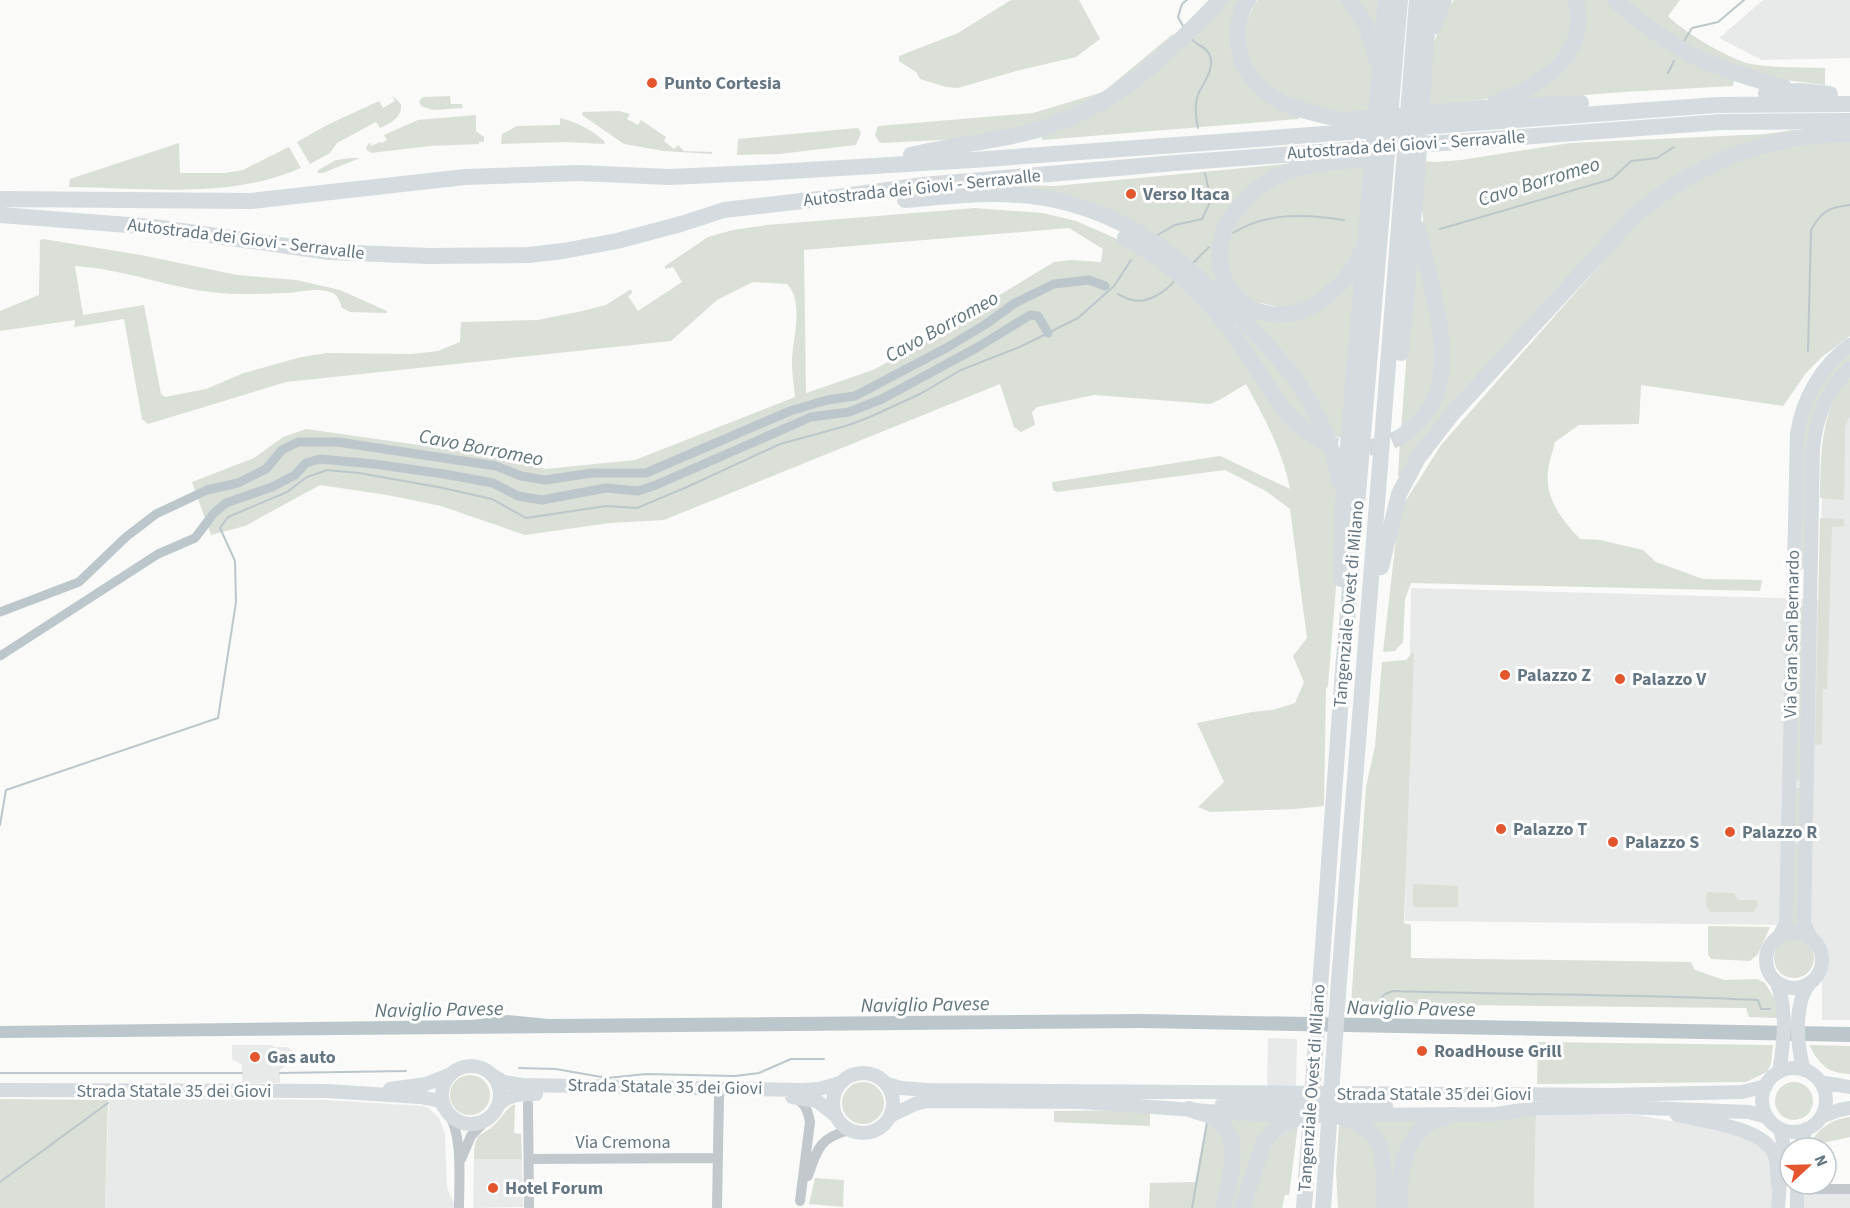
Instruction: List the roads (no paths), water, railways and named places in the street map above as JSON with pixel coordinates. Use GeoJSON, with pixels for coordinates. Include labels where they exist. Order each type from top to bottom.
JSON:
{"type":"FeatureCollection","features":[{"type":"Feature","properties":{"kind":"highway"},"geometry":{"type":"LineString","coordinates":[[868,165],[922,152],[1016,135],[1080,114],[1108,99],[1144,74],[1220,0]]}},
{"type":"Feature","properties":{"kind":"highway"},"geometry":{"type":"LineString","coordinates":[[1248,0],[1237,23],[1236,43],[1243,66],[1250,76],[1279,101],[1342,120]]}},
{"type":"Feature","properties":{"kind":"highway"},"geometry":{"type":"LineString","coordinates":[[1349,0],[1369,31],[1383,91]]}},
{"type":"Feature","properties":{"kind":"highway"},"geometry":{"type":"LineString","coordinates":[[1383,91],[1386,0]]}},
{"type":"Feature","properties":{"kind":"highway","name":"Tangenziale Ovest di Milano"},"geometry":{"type":"LineString","coordinates":[[1304,1208],[1315,1121],[1319,980],[1383,91],[1400,0]]}},
{"type":"Feature","properties":{"kind":"highway","name":"Tangenziale Ovest di Milano"},"geometry":{"type":"LineString","coordinates":[[1323,1208],[1367,630],[1410,177],[1417,0]]}},
{"type":"Feature","properties":{"kind":"highway"},"geometry":{"type":"LineString","coordinates":[[1426,51],[1430,0]]}},
{"type":"Feature","properties":{"kind":"highway"},"geometry":{"type":"LineString","coordinates":[[1415,92],[1435,19],[1444,0]]}},
{"type":"Feature","properties":{"kind":"highway"},"geometry":{"type":"LineString","coordinates":[[1483,108],[1532,88],[1550,75],[1562,62],[1570,51],[1576,35],[1579,16],[1576,0]]}},
{"type":"Feature","properties":{"kind":"highway"},"geometry":{"type":"LineString","coordinates":[[1615,0],[1674,46],[1700,60],[1754,80],[1799,91],[1850,96]]}},
{"type":"Feature","properties":{"kind":"highway"},"geometry":{"type":"LineString","coordinates":[[973,160],[1042,146],[1483,108],[1799,91]]}},
{"type":"Feature","properties":{"kind":"highway","name":"Autostrada dei Giovi - Serravalle"},"geometry":{"type":"LineString","coordinates":[[0,198],[251,201],[465,177],[578,173],[670,177],[756,173],[973,160],[1718,105],[1850,104]]}},
{"type":"Feature","properties":{"kind":"highway","name":"Autostrada dei Giovi - Serravalle"},"geometry":{"type":"LineString","coordinates":[[0,215],[154,227],[329,252],[494,256],[564,251],[617,241],[681,225],[724,210],[923,185],[1187,162],[1721,122],[1850,122]]}},
{"type":"Feature","properties":{"kind":"highway"},"geometry":{"type":"LineString","coordinates":[[1367,630],[1399,494],[1418,458],[1458,406],[1633,217],[1666,190],[1685,178],[1738,153],[1786,139],[1850,134]]}},
{"type":"Feature","properties":{"kind":"highway"},"geometry":{"type":"LineString","coordinates":[[1378,178],[1360,257],[1353,270],[1343,281],[1315,305],[1292,314],[1267,314],[1250,307],[1234,294],[1221,269],[1219,247],[1224,228],[1228,219],[1257,189],[1282,174],[1318,164],[1466,148],[1525,136]]}},
{"type":"Feature","properties":{"kind":"highway"},"geometry":{"type":"LineString","coordinates":[[1402,436],[1430,407],[1437,395],[1443,361],[1440,326],[1414,208],[1410,177]]}},
{"type":"Feature","properties":{"kind":"highway"},"geometry":{"type":"LineString","coordinates":[[905,200],[989,193],[1054,200],[1103,216],[1157,243],[1205,282],[1286,366],[1303,389],[1326,434],[1335,459],[1343,503]]}},
{"type":"Feature","properties":{"kind":"highway"},"geometry":{"type":"LineString","coordinates":[[837,197],[983,201],[1045,209],[1106,229],[1151,253],[1192,285],[1212,306],[1283,410],[1306,432],[1322,441]]}},
{"type":"Feature","properties":{"kind":"highway"},"geometry":{"type":"LineString","coordinates":[[1381,563],[1414,208]]}},
{"type":"Feature","properties":{"kind":"highway"},"geometry":{"type":"LineString","coordinates":[[1342,670],[1343,503],[1367,234]]}},
{"type":"Feature","properties":{"kind":"highway"},"geometry":{"type":"LineString","coordinates":[[1189,1109],[1217,1120],[1230,1136],[1233,1162],[1223,1208]]}},
{"type":"Feature","properties":{"kind":"highway"},"geometry":{"type":"LineString","coordinates":[[1400,1208],[1401,1176],[1406,1153],[1414,1137],[1427,1124],[1450,1114]]}},
{"type":"Feature","properties":{"kind":"highway"},"geometry":{"type":"LineString","coordinates":[[1242,1208],[1267,1135],[1282,1123],[1302,1117],[1315,1121],[1354,1121],[1369,1130],[1380,1147],[1385,1208]]}},
{"type":"Feature","properties":{"kind":"main road","name":"Via Gran San Bernardo"},"geometry":{"type":"LineString","coordinates":[[1778,938],[1786,923],[1797,434],[1803,409],[1814,384],[1827,367],[1850,345]]}},
{"type":"Feature","properties":{"kind":"main road","name":"Via Gran San Bernardo"},"geometry":{"type":"LineString","coordinates":[[1811,938],[1804,923],[1814,443],[1816,426],[1824,404],[1836,384],[1850,368]]}},
{"type":"Feature","properties":{"kind":"main road"},"geometry":{"type":"LineString","coordinates":[[1779,1072],[1784,1025],[1781,993],[1767,962],[1769,949],[1778,938],[1794,933],[1811,938],[1819,948],[1822,960],[1819,972],[1802,993],[1799,1009],[1800,1051],[1804,1070]]}},
{"type":"Feature","properties":{"kind":"main road"},"geometry":{"type":"LineString","coordinates":[[1776,981],[1784,986],[1796,988],[1811,982]]}},
{"type":"Feature","properties":{"kind":"main road"},"geometry":{"type":"LineString","coordinates":[[472,1066],[492,1075],[498,1084],[500,1093],[498,1107],[491,1117],[485,1121],[467,1125],[455,1120],[446,1110],[441,1096],[442,1087],[447,1078],[453,1072],[472,1066]]}},
{"type":"Feature","properties":{"kind":"main road"},"geometry":{"type":"LineString","coordinates":[[1767,1117],[1762,1101],[1766,1086],[1779,1072],[1787,1069],[1804,1070],[1820,1082],[1850,1087]]}},
{"type":"Feature","properties":{"kind":"main road","name":"Strada Statale 35 dei Giovi"},"geometry":{"type":"LineString","coordinates":[[349,1092],[426,1084],[440,1080],[453,1072]]}},
{"type":"Feature","properties":{"kind":"main road"},"geometry":{"type":"LineString","coordinates":[[858,1072],[869,1073],[879,1077],[887,1084],[893,1100],[890,1116],[885,1124],[868,1133],[859,1133],[850,1130],[836,1116],[833,1099],[840,1083],[848,1076],[858,1072]]}},
{"type":"Feature","properties":{"kind":"main road","name":"Strada Statale 35 dei Giovi"},"geometry":{"type":"LineString","coordinates":[[492,1075],[504,1082],[522,1085],[802,1090],[819,1089],[840,1083]]}},
{"type":"Feature","properties":{"kind":"main road"},"geometry":{"type":"LineString","coordinates":[[1082,1102],[1315,1121],[1496,1114],[1535,1108],[1639,1107],[1749,1112],[1767,1117],[1780,1129],[1797,1132],[1806,1130],[1821,1117],[1826,1099],[1820,1082]]}},
{"type":"Feature","properties":{"kind":"main road","name":"Strada Statale 35 dei Giovi"},"geometry":{"type":"LineString","coordinates":[[887,1084],[928,1090],[1577,1095],[1742,1092],[1766,1086]]}},
{"type":"Feature","properties":{"kind":"main road","name":"Strada Statale 35 dei Giovi"},"geometry":{"type":"LineString","coordinates":[[0,1090],[349,1092],[429,1098],[440,1101],[446,1110]]}},
{"type":"Feature","properties":{"kind":"main road","name":"Strada Statale 35 dei Giovi"},"geometry":{"type":"LineString","coordinates":[[498,1107],[506,1099],[522,1094],[790,1097],[817,1101],[836,1116]]}},
{"type":"Feature","properties":{"kind":"main road","name":"Strada Statale 35 dei Giovi"},"geometry":{"type":"LineString","coordinates":[[890,1116],[927,1101],[1535,1108]]}},
{"type":"Feature","properties":{"kind":"main road"},"geometry":{"type":"LineString","coordinates":[[1639,1107],[1747,1132],[1766,1143],[1775,1156],[1778,1185]]}},
{"type":"Feature","properties":{"kind":"main road"},"geometry":{"type":"LineString","coordinates":[[1821,1117],[1850,1108]]}},
{"type":"Feature","properties":{"kind":"main road"},"geometry":{"type":"LineString","coordinates":[[1780,1129],[1782,1136]]}},
{"type":"Feature","properties":{"kind":"main road"},"geometry":{"type":"LineString","coordinates":[[1804,1136],[1806,1130]]}},
{"type":"Feature","properties":{"kind":"street"},"geometry":{"type":"LineString","coordinates":[[717,1208],[719,1096]]}},
{"type":"Feature","properties":{"kind":"street"},"geometry":{"type":"LineString","coordinates":[[790,1097],[802,1102],[808,1112],[810,1122],[799,1204]]}},
{"type":"Feature","properties":{"kind":"street"},"geometry":{"type":"LineString","coordinates":[[528,1104],[529,1208]]}},
{"type":"Feature","properties":{"kind":"street"},"geometry":{"type":"LineString","coordinates":[[446,1110],[455,1128],[460,1162],[459,1208]]}},
{"type":"Feature","properties":{"kind":"street"},"geometry":{"type":"LineString","coordinates":[[460,1162],[471,1136],[485,1121]]}},
{"type":"Feature","properties":{"kind":"street"},"geometry":{"type":"LineString","coordinates":[[799,1204],[819,1146],[826,1139],[850,1130]]}},
{"type":"Feature","properties":{"kind":"street","name":"Via Cremona"},"geometry":{"type":"LineString","coordinates":[[529,1159],[717,1158]]}},
{"type":"Feature","properties":{"kind":"waterway"},"geometry":{"type":"LineString","coordinates":[[1183,26],[1178,17],[1182,4],[1187,0]]}},
{"type":"Feature","properties":{"kind":"waterway","name":"Cavo Borromeo"},"geometry":{"type":"LineString","coordinates":[[1683,43],[1692,28],[1718,22],[1744,0]]}},
{"type":"Feature","properties":{"kind":"waterway"},"geometry":{"type":"LineString","coordinates":[[1191,38],[1206,50],[1211,61],[1209,72],[1197,99],[1198,128]]}},
{"type":"Feature","properties":{"kind":"waterway","name":"Cavo Borromeo"},"geometry":{"type":"LineString","coordinates":[[1668,73],[1674,61]]}},
{"type":"Feature","properties":{"kind":"waterway","name":"Cavo Borromeo"},"geometry":{"type":"LineString","coordinates":[[1440,229],[1612,179],[1631,161],[1657,158],[1674,147]]}},
{"type":"Feature","properties":{"kind":"waterway"},"geometry":{"type":"LineString","coordinates":[[1156,236],[1175,225],[1202,219],[1211,200],[1205,173]]}},
{"type":"Feature","properties":{"kind":"waterway"},"geometry":{"type":"LineString","coordinates":[[1808,351],[1811,230],[1826,212],[1836,207],[1850,205]]}},
{"type":"Feature","properties":{"kind":"waterway","name":"Cavo Borromeo"},"geometry":{"type":"LineString","coordinates":[[1233,233],[1259,221],[1287,216],[1344,220]]}},
{"type":"Feature","properties":{"kind":"waterway","name":"Cavo Borromeo"},"geometry":{"type":"LineString","coordinates":[[1192,264],[1209,247]]}},
{"type":"Feature","properties":{"kind":"waterway"},"geometry":{"type":"LineString","coordinates":[[0,825],[6,790],[218,718],[236,602],[235,561],[220,528],[228,517],[287,492],[307,477],[327,470],[359,473],[443,488],[492,499],[526,518],[606,506],[637,508],[780,444],[870,417],[920,394],[961,370],[1022,346],[1078,318],[1114,286],[1131,260]]}},
{"type":"Feature","properties":{"kind":"waterway","name":"Cavo Borromeo"},"geometry":{"type":"LineString","coordinates":[[0,612],[79,582],[126,537],[156,514],[207,490],[238,483],[266,469],[282,450],[298,442],[338,442],[496,466],[521,476],[545,480],[592,473],[646,473],[790,411],[827,400],[855,396],[948,347],[1015,303],[1054,284],[1089,280],[1105,286]]}},
{"type":"Feature","properties":{"kind":"waterway","name":"Cavo Borromeo"},"geometry":{"type":"LineString","coordinates":[[1118,294],[1138,301],[1150,299],[1167,289],[1175,280]]}},
{"type":"Feature","properties":{"kind":"waterway"},"geometry":{"type":"LineString","coordinates":[[0,656],[158,554],[195,538],[214,513],[226,503],[272,487],[295,475],[306,463],[320,459],[444,474],[493,483],[518,496],[542,500],[606,488],[638,491],[811,417],[849,412],[882,399],[978,347],[1030,315],[1038,316],[1048,333]]}},
{"type":"Feature","properties":{"kind":"waterway","name":"Naviglio Pavese"},"geometry":{"type":"LineString","coordinates":[[1380,1008],[1382,997],[1393,991],[1758,1000],[1761,1009],[1770,1009]]}},
{"type":"Feature","properties":{"kind":"waterway"},"geometry":{"type":"LineString","coordinates":[[519,1068],[556,1069],[607,1078],[646,1074],[735,1076],[759,1073],[791,1059],[824,1059]]}},
{"type":"Feature","properties":{"kind":"waterway"},"geometry":{"type":"LineString","coordinates":[[280,1073],[406,1071]]}},
{"type":"Feature","properties":{"kind":"waterway"},"geometry":{"type":"LineString","coordinates":[[0,1073],[242,1073]]}},
{"type":"Feature","properties":{"kind":"waterway"},"geometry":{"type":"LineString","coordinates":[[0,1182],[108,1103]]}},
{"type":"Feature","properties":{"kind":"waterway"},"geometry":{"type":"LineString","coordinates":[[1192,1208],[1207,1123]]}},
{"type":"Feature","properties":{"kind":"tunnel"},"geometry":{"type":"LineString","coordinates":[[1322,441],[1343,447],[1363,448],[1392,441],[1402,436]]}},
{"type":"Feature","properties":{"kind":"place","name":"Punto Cortesia"},"geometry":{"type":"Point","coordinates":[652,83]}},
{"type":"Feature","properties":{"kind":"place","name":"Verso Itaca"},"geometry":{"type":"Point","coordinates":[1131,194]}},
{"type":"Feature","properties":{"kind":"place","name":"Palazzo Z"},"geometry":{"type":"Point","coordinates":[1505,675]}},
{"type":"Feature","properties":{"kind":"place","name":"Palazzo V"},"geometry":{"type":"Point","coordinates":[1620,679]}},
{"type":"Feature","properties":{"kind":"place","name":"Palazzo T"},"geometry":{"type":"Point","coordinates":[1501,829]}},
{"type":"Feature","properties":{"kind":"place","name":"Palazzo R"},"geometry":{"type":"Point","coordinates":[1730,832]}},
{"type":"Feature","properties":{"kind":"place","name":"Palazzo S"},"geometry":{"type":"Point","coordinates":[1613,842]}},
{"type":"Feature","properties":{"kind":"place","name":"RoadHouse Grill"},"geometry":{"type":"Point","coordinates":[1422,1051]}},
{"type":"Feature","properties":{"kind":"place","name":"Gas auto"},"geometry":{"type":"Point","coordinates":[255,1057]}},
{"type":"Feature","properties":{"kind":"place","name":"Hotel Forum"},"geometry":{"type":"Point","coordinates":[493,1188]}}]}
